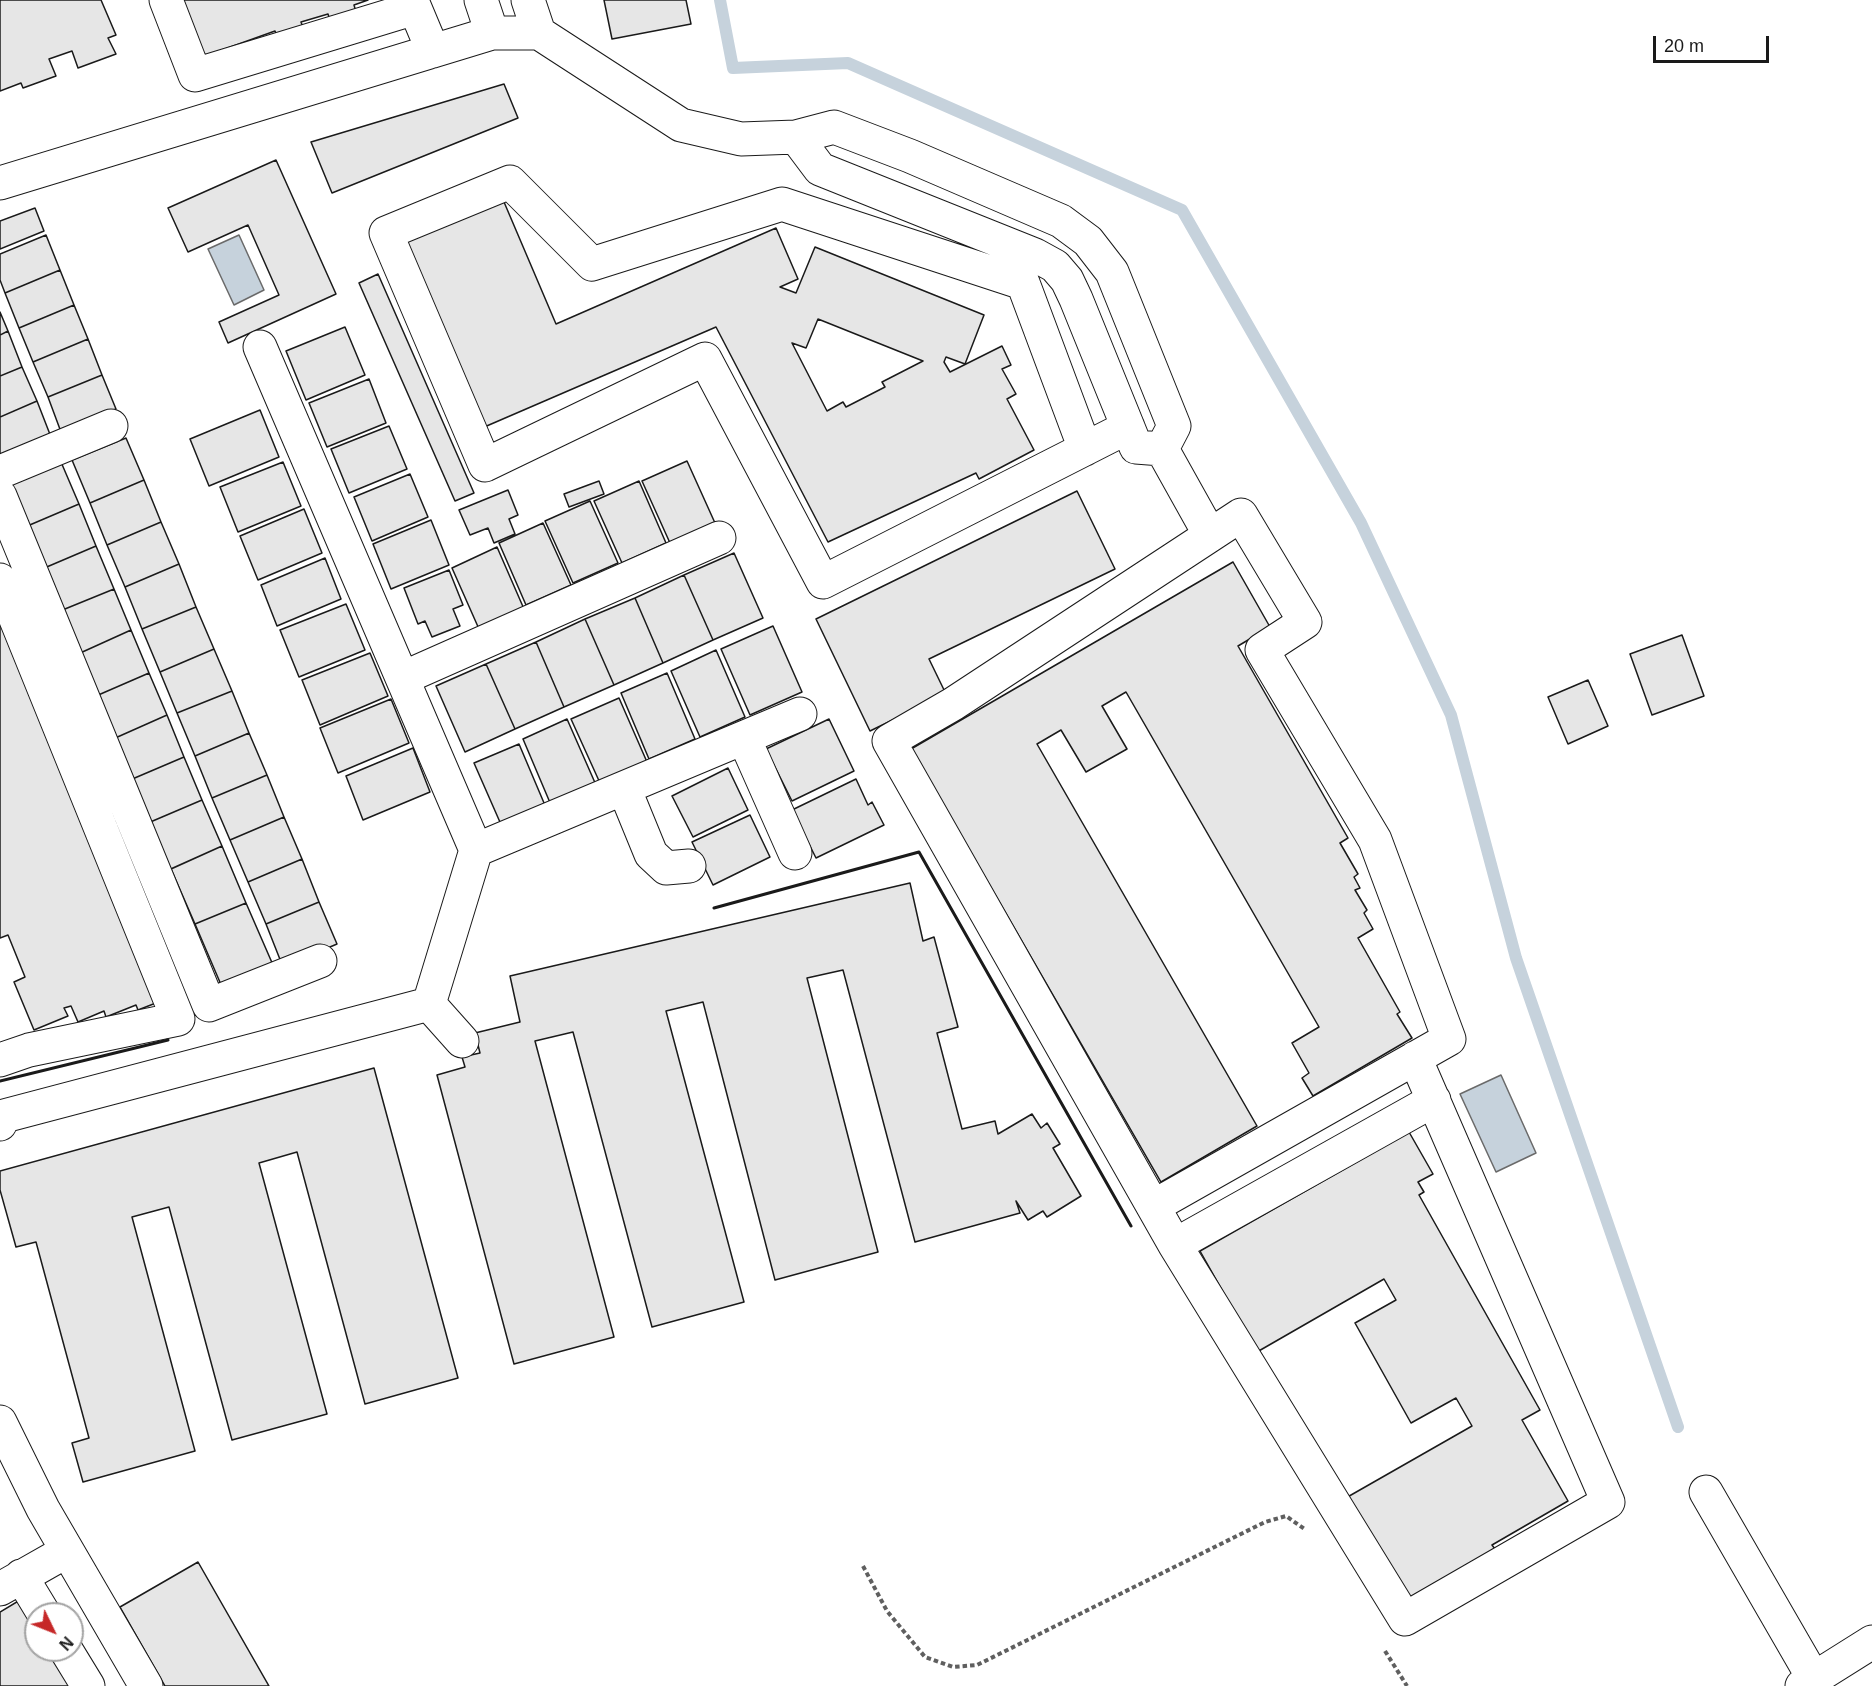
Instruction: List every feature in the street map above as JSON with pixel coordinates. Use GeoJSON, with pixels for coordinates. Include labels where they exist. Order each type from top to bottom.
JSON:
{"type":"FeatureCollection","features":[{"type":"Feature","properties":{"kind":"street"},"geometry":{"type":"LineString","coordinates":[[166,0],[195,75],[415,8],[433,51]]}},
{"type":"Feature","properties":{"kind":"street"},"geometry":{"type":"LineString","coordinates":[[482,0],[492,33]]}},
{"type":"Feature","properties":{"kind":"street"},"geometry":{"type":"LineString","coordinates":[[528,0],[539,33]]}},
{"type":"Feature","properties":{"kind":"street"},"geometry":{"type":"LineString","coordinates":[[0,183],[492,33],[539,33],[681,125],[741,139],[796,137],[834,127],[910,156],[1061,221],[1089,242],[1112,273],[1174,426],[1162,449]]}},
{"type":"Feature","properties":{"kind":"street"},"geometry":{"type":"LineString","coordinates":[[796,137],[820,170],[1035,255],[1055,266],[1076,299],[1136,447],[1162,449]]}},
{"type":"Feature","properties":{"kind":"street"},"geometry":{"type":"LineString","coordinates":[[1085,449],[1023,283],[782,204],[592,264],[510,182],[386,233],[485,465],[705,359],[823,582],[1128,428]]}},
{"type":"Feature","properties":{"kind":"street"},"geometry":{"type":"LineString","coordinates":[[260,347],[476,850],[429,1004]]}},
{"type":"Feature","properties":{"kind":"street"},"geometry":{"type":"LineString","coordinates":[[0,472],[111,426]]}},
{"type":"Feature","properties":{"kind":"street"},"geometry":{"type":"LineString","coordinates":[[1162,449],[1210,535]]}},
{"type":"Feature","properties":{"kind":"street"},"geometry":{"type":"LineString","coordinates":[[0,496],[209,1005],[320,961]]}},
{"type":"Feature","properties":{"kind":"street"},"geometry":{"type":"LineString","coordinates":[[1154,1206],[1415,1058],[1449,1039],[1375,840],[1262,650],[1305,622],[1241,514],[953,704],[889,741],[1175,1245],[1405,1619],[1608,1502],[1415,1058]]}},
{"type":"Feature","properties":{"kind":"street"},"geometry":{"type":"LineString","coordinates":[[403,678],[719,538]]}},
{"type":"Feature","properties":{"kind":"street"},"geometry":{"type":"LineString","coordinates":[[0,580],[178,1019],[29,1050],[0,1060]]}},
{"type":"Feature","properties":{"kind":"street"},"geometry":{"type":"LineString","coordinates":[[476,850],[800,714]]}},
{"type":"Feature","properties":{"kind":"street"},"geometry":{"type":"LineString","coordinates":[[744,738],[795,853]]}},
{"type":"Feature","properties":{"kind":"street"},"geometry":{"type":"LineString","coordinates":[[624,788],[651,854],[666,868],[689,866]]}},
{"type":"Feature","properties":{"kind":"street"},"geometry":{"type":"LineString","coordinates":[[429,1004],[462,1041]]}},
{"type":"Feature","properties":{"kind":"street"},"geometry":{"type":"LineString","coordinates":[[0,1124],[4,1116],[429,1004]]}},
{"type":"Feature","properties":{"kind":"street"},"geometry":{"type":"LineString","coordinates":[[1175,1245],[1434,1100]]}},
{"type":"Feature","properties":{"kind":"street"},"geometry":{"type":"LineString","coordinates":[[0,1422],[43,1509],[141,1678],[108,1686]]}},
{"type":"Feature","properties":{"kind":"street"},"geometry":{"type":"LineString","coordinates":[[1706,1492],[1808,1683],[1872,1642]]}},
{"type":"Feature","properties":{"kind":"street"},"geometry":{"type":"LineString","coordinates":[[31,1602],[10,1583],[67,1551]]}},
{"type":"Feature","properties":{"kind":"street"},"geometry":{"type":"LineString","coordinates":[[73,1662],[88,1686]]}},
{"type":"Feature","properties":{"kind":"path"},"geometry":{"type":"LineString","coordinates":[[863,1566],[887,1611],[925,1657],[953,1667],[977,1665],[1265,1522],[1286,1516],[1312,1534]]}},
{"type":"Feature","properties":{"kind":"path"},"geometry":{"type":"LineString","coordinates":[[1382,1646],[1407,1686]]}},
{"type":"Feature","properties":{"kind":"shaded area"},"geometry":{"type":"Polygon","coordinates":[[[239,235],[264,290],[234,305],[208,249],[239,235]]]}},
{"type":"Feature","properties":{"kind":"shaded area"},"geometry":{"type":"Polygon","coordinates":[[[1501,1075],[1536,1153],[1496,1172],[1460,1094],[1501,1075]]]}},
{"type":"Feature","properties":{"kind":"building"},"geometry":{"type":"Polygon","coordinates":[[[0,0],[101,0],[116,35],[108,38],[116,54],[78,68],[72,51],[49,59],[56,76],[23,88],[21,83],[0,91],[0,0]]]}},
{"type":"Feature","properties":{"kind":"building"},"geometry":{"type":"Polygon","coordinates":[[[179,0],[368,0],[354,5],[356,12],[330,21],[328,14],[301,22],[304,30],[278,39],[275,31],[222,50],[201,63],[179,0]]]}},
{"type":"Feature","properties":{"kind":"building"},"geometry":{"type":"Polygon","coordinates":[[[604,0],[686,0],[691,24],[612,39],[604,0]]]}},
{"type":"Feature","properties":{"kind":"building"},"geometry":{"type":"Polygon","coordinates":[[[504,84],[518,118],[332,193],[311,142],[504,84]]]}},
{"type":"Feature","properties":{"kind":"building"},"geometry":{"type":"Polygon","coordinates":[[[276,160],[336,294],[228,343],[219,322],[279,295],[248,225],[188,252],[168,208],[276,160]]]}},
{"type":"Feature","properties":{"kind":"building"},"geometry":{"type":"Polygon","coordinates":[[[504,202],[556,324],[776,228],[798,279],[780,287],[796,293],[815,247],[984,315],[965,364],[946,357],[944,362],[950,372],[1002,346],[1011,365],[1002,369],[1016,394],[1007,399],[1034,450],[979,479],[976,473],[828,542],[716,327],[482,428],[401,239],[504,202]],[[818,319],[806,348],[792,343],[827,411],[843,402],[846,407],[885,387],[882,382],[923,361],[818,319]]]}},
{"type":"Feature","properties":{"kind":"building"},"geometry":{"type":"Polygon","coordinates":[[[35,208],[44,231],[0,249],[0,221],[35,208]]]}},
{"type":"Feature","properties":{"kind":"building"},"geometry":{"type":"Polygon","coordinates":[[[46,235],[60,270],[5,293],[0,280],[0,254],[46,235]]]}},
{"type":"Feature","properties":{"kind":"building"},"geometry":{"type":"Polygon","coordinates":[[[60,270],[74,305],[19,328],[5,293],[60,270]]]}},
{"type":"Feature","properties":{"kind":"building"},"geometry":{"type":"Polygon","coordinates":[[[378,274],[474,493],[455,501],[359,283],[378,274]]]}},
{"type":"Feature","properties":{"kind":"building"},"geometry":{"type":"Polygon","coordinates":[[[74,305],[88,339],[33,362],[19,328],[74,305]]]}},
{"type":"Feature","properties":{"kind":"building"},"geometry":{"type":"Polygon","coordinates":[[[0,312],[8,331],[0,335],[0,312]]]}},
{"type":"Feature","properties":{"kind":"building"},"geometry":{"type":"Polygon","coordinates":[[[345,327],[365,375],[306,400],[286,351],[345,327]]]}},
{"type":"Feature","properties":{"kind":"building"},"geometry":{"type":"Polygon","coordinates":[[[8,331],[22,367],[0,376],[0,335],[8,331]]]}},
{"type":"Feature","properties":{"kind":"building"},"geometry":{"type":"Polygon","coordinates":[[[88,339],[102,375],[48,397],[33,362],[88,339]]]}},
{"type":"Feature","properties":{"kind":"building"},"geometry":{"type":"Polygon","coordinates":[[[22,367],[37,401],[0,417],[0,376],[22,367]]]}},
{"type":"Feature","properties":{"kind":"building"},"geometry":{"type":"Polygon","coordinates":[[[102,375],[116,409],[61,432],[48,397],[102,375]]]}},
{"type":"Feature","properties":{"kind":"building"},"geometry":{"type":"Polygon","coordinates":[[[369,379],[386,423],[327,447],[309,403],[369,379]]]}},
{"type":"Feature","properties":{"kind":"building"},"geometry":{"type":"Polygon","coordinates":[[[37,401],[51,437],[0,458],[0,417],[37,401]]]}},
{"type":"Feature","properties":{"kind":"building"},"geometry":{"type":"Polygon","coordinates":[[[260,410],[279,457],[209,486],[190,439],[260,410]]]}},
{"type":"Feature","properties":{"kind":"building"},"geometry":{"type":"Polygon","coordinates":[[[389,426],[407,469],[349,493],[331,449],[389,426]]]}},
{"type":"Feature","properties":{"kind":"building"},"geometry":{"type":"Polygon","coordinates":[[[126,438],[144,480],[90,503],[72,460],[126,438]]]}},
{"type":"Feature","properties":{"kind":"building"},"geometry":{"type":"Polygon","coordinates":[[[687,461],[715,523],[670,543],[642,481],[687,461]]]}},
{"type":"Feature","properties":{"kind":"building"},"geometry":{"type":"Polygon","coordinates":[[[61,462],[79,504],[25,527],[7,484],[61,462]]]}},
{"type":"Feature","properties":{"kind":"building"},"geometry":{"type":"Polygon","coordinates":[[[283,462],[301,506],[238,532],[220,487],[283,462]]]}},
{"type":"Feature","properties":{"kind":"building"},"geometry":{"type":"Polygon","coordinates":[[[410,474],[428,517],[372,541],[354,497],[410,474]]]}},
{"type":"Feature","properties":{"kind":"building"},"geometry":{"type":"Polygon","coordinates":[[[144,480],[161,522],[107,545],[90,503],[144,480]]]}},
{"type":"Feature","properties":{"kind":"building"},"geometry":{"type":"Polygon","coordinates":[[[599,481],[604,494],[569,507],[564,494],[599,481]]]}},
{"type":"Feature","properties":{"kind":"building"},"geometry":{"type":"Polygon","coordinates":[[[639,481],[666,543],[622,563],[594,501],[639,481]]]}},
{"type":"Feature","properties":{"kind":"building"},"geometry":{"type":"Polygon","coordinates":[[[508,490],[518,515],[509,519],[515,534],[494,543],[488,528],[470,535],[459,510],[508,490]]]}},
{"type":"Feature","properties":{"kind":"building"},"geometry":{"type":"Polygon","coordinates":[[[1077,491],[1115,569],[929,659],[946,694],[870,731],[816,619],[1077,491]]]}},
{"type":"Feature","properties":{"kind":"building"},"geometry":{"type":"Polygon","coordinates":[[[590,501],[618,563],[573,583],[545,521],[590,501]]]}},
{"type":"Feature","properties":{"kind":"building"},"geometry":{"type":"Polygon","coordinates":[[[79,504],[96,546],[42,569],[25,527],[79,504]]]}},
{"type":"Feature","properties":{"kind":"building"},"geometry":{"type":"Polygon","coordinates":[[[304,509],[322,553],[258,580],[240,536],[304,509]]]}},
{"type":"Feature","properties":{"kind":"building"},"geometry":{"type":"Polygon","coordinates":[[[431,520],[449,565],[391,589],[373,544],[431,520]]]}},
{"type":"Feature","properties":{"kind":"building"},"geometry":{"type":"Polygon","coordinates":[[[161,522],[179,564],[125,587],[107,545],[161,522]]]}},
{"type":"Feature","properties":{"kind":"building"},"geometry":{"type":"Polygon","coordinates":[[[543,523],[571,585],[526,605],[499,543],[543,523]]]}},
{"type":"Feature","properties":{"kind":"building"},"geometry":{"type":"Polygon","coordinates":[[[96,546],[114,589],[60,611],[42,569],[96,546]]]}},
{"type":"Feature","properties":{"kind":"building"},"geometry":{"type":"Polygon","coordinates":[[[497,547],[524,609],[479,629],[452,568],[497,547]]]}},
{"type":"Feature","properties":{"kind":"building"},"geometry":{"type":"Polygon","coordinates":[[[734,553],[763,618],[713,640],[684,575],[734,553]]]}},
{"type":"Feature","properties":{"kind":"building"},"geometry":{"type":"Polygon","coordinates":[[[325,558],[341,599],[277,626],[261,585],[325,558]]]}},
{"type":"Feature","properties":{"kind":"building"},"geometry":{"type":"Polygon","coordinates":[[[1233,562],[1270,627],[1238,646],[1348,838],[1340,843],[1358,874],[1354,877],[1360,888],[1355,890],[1367,910],[1364,913],[1373,929],[1358,938],[1412,1038],[1313,1096],[1302,1078],[1309,1073],[1292,1043],[1319,1027],[1126,692],[1102,706],[1127,749],[1086,772],[1061,730],[1037,744],[1257,1126],[1161,1182],[911,749],[1233,562]]]}},
{"type":"Feature","properties":{"kind":"building"},"geometry":{"type":"Polygon","coordinates":[[[179,564],[196,607],[142,629],[125,587],[179,564]]]}},
{"type":"Feature","properties":{"kind":"building"},"geometry":{"type":"Polygon","coordinates":[[[449,570],[463,605],[453,609],[460,626],[432,637],[425,621],[418,624],[404,588],[449,570]]]}},
{"type":"Feature","properties":{"kind":"building"},"geometry":{"type":"Polygon","coordinates":[[[684,575],[713,640],[663,663],[635,598],[684,575]]]}},
{"type":"Feature","properties":{"kind":"building"},"geometry":{"type":"Polygon","coordinates":[[[114,589],[131,630],[78,654],[60,611],[114,589]]]}},
{"type":"Feature","properties":{"kind":"building"},"geometry":{"type":"Polygon","coordinates":[[[635,598],[663,663],[614,685],[585,619],[635,598]]]}},
{"type":"Feature","properties":{"kind":"building"},"geometry":{"type":"Polygon","coordinates":[[[346,604],[365,650],[299,677],[280,630],[346,604]]]}},
{"type":"Feature","properties":{"kind":"building"},"geometry":{"type":"Polygon","coordinates":[[[0,605],[161,1001],[138,1010],[136,1005],[106,1017],[104,1011],[78,1022],[71,1006],[64,1008],[68,1016],[34,1030],[14,982],[25,977],[8,935],[0,938],[0,605]]]}},
{"type":"Feature","properties":{"kind":"building"},"geometry":{"type":"Polygon","coordinates":[[[196,607],[214,649],[160,672],[142,629],[196,607]]]}},
{"type":"Feature","properties":{"kind":"building"},"geometry":{"type":"Polygon","coordinates":[[[585,619],[614,685],[564,707],[536,642],[585,619]]]}},
{"type":"Feature","properties":{"kind":"building"},"geometry":{"type":"Polygon","coordinates":[[[773,626],[802,692],[750,715],[721,649],[773,626]]]}},
{"type":"Feature","properties":{"kind":"building"},"geometry":{"type":"Polygon","coordinates":[[[131,630],[149,673],[96,696],[78,654],[131,630]]]}},
{"type":"Feature","properties":{"kind":"building"},"geometry":{"type":"Polygon","coordinates":[[[1682,635],[1704,696],[1652,715],[1630,654],[1682,635]]]}},
{"type":"Feature","properties":{"kind":"building"},"geometry":{"type":"Polygon","coordinates":[[[536,642],[564,707],[515,729],[486,664],[536,642]]]}},
{"type":"Feature","properties":{"kind":"building"},"geometry":{"type":"Polygon","coordinates":[[[214,649],[232,691],[177,713],[160,672],[214,649]]]}},
{"type":"Feature","properties":{"kind":"building"},"geometry":{"type":"Polygon","coordinates":[[[716,650],[745,717],[700,737],[671,671],[716,650]]]}},
{"type":"Feature","properties":{"kind":"building"},"geometry":{"type":"Polygon","coordinates":[[[370,653],[388,696],[320,725],[302,680],[370,653]]]}},
{"type":"Feature","properties":{"kind":"building"},"geometry":{"type":"Polygon","coordinates":[[[486,664],[515,729],[465,752],[436,686],[486,664]]]}},
{"type":"Feature","properties":{"kind":"building"},"geometry":{"type":"Polygon","coordinates":[[[149,673],[167,715],[113,739],[96,696],[149,673]]]}},
{"type":"Feature","properties":{"kind":"building"},"geometry":{"type":"Polygon","coordinates":[[[667,673],[695,739],[649,759],[621,693],[667,673]]]}},
{"type":"Feature","properties":{"kind":"building"},"geometry":{"type":"Polygon","coordinates":[[[1588,680],[1608,726],[1568,744],[1548,697],[1588,680]]]}},
{"type":"Feature","properties":{"kind":"building"},"geometry":{"type":"Polygon","coordinates":[[[232,691],[249,733],[195,756],[177,713],[232,691]]]}},
{"type":"Feature","properties":{"kind":"building"},"geometry":{"type":"Polygon","coordinates":[[[619,698],[647,762],[600,783],[571,719],[619,698]]]}},
{"type":"Feature","properties":{"kind":"building"},"geometry":{"type":"Polygon","coordinates":[[[391,699],[409,743],[338,773],[320,728],[391,699]]]}},
{"type":"Feature","properties":{"kind":"building"},"geometry":{"type":"Polygon","coordinates":[[[167,715],[184,757],[130,780],[113,739],[167,715]]]}},
{"type":"Feature","properties":{"kind":"building"},"geometry":{"type":"Polygon","coordinates":[[[567,719],[596,785],[551,805],[523,739],[567,719]]]}},
{"type":"Feature","properties":{"kind":"building"},"geometry":{"type":"Polygon","coordinates":[[[829,719],[854,771],[792,801],[766,749],[829,719]]]}},
{"type":"Feature","properties":{"kind":"building"},"geometry":{"type":"Polygon","coordinates":[[[249,733],[267,775],[212,798],[195,756],[249,733]]]}},
{"type":"Feature","properties":{"kind":"building"},"geometry":{"type":"Polygon","coordinates":[[[519,744],[547,810],[503,829],[474,763],[519,744]]]}},
{"type":"Feature","properties":{"kind":"building"},"geometry":{"type":"Polygon","coordinates":[[[413,748],[430,792],[363,820],[346,776],[413,748]]]}},
{"type":"Feature","properties":{"kind":"building"},"geometry":{"type":"Polygon","coordinates":[[[184,757],[202,800],[148,823],[130,780],[184,757]]]}},
{"type":"Feature","properties":{"kind":"building"},"geometry":{"type":"Polygon","coordinates":[[[728,768],[748,810],[693,837],[672,796],[728,768]]]}},
{"type":"Feature","properties":{"kind":"building"},"geometry":{"type":"Polygon","coordinates":[[[267,775],[284,817],[230,840],[212,798],[267,775]]]}},
{"type":"Feature","properties":{"kind":"building"},"geometry":{"type":"Polygon","coordinates":[[[856,779],[868,805],[872,802],[884,825],[816,858],[792,810],[856,779]]]}},
{"type":"Feature","properties":{"kind":"building"},"geometry":{"type":"Polygon","coordinates":[[[202,800],[222,846],[164,872],[148,823],[202,800]]]}},
{"type":"Feature","properties":{"kind":"building"},"geometry":{"type":"Polygon","coordinates":[[[750,815],[770,857],[713,885],[692,842],[750,815]]]}},
{"type":"Feature","properties":{"kind":"building"},"geometry":{"type":"Polygon","coordinates":[[[284,817],[302,859],[248,882],[230,840],[284,817]]]}},
{"type":"Feature","properties":{"kind":"building"},"geometry":{"type":"Polygon","coordinates":[[[222,846],[246,903],[195,924],[171,869],[222,846]]]}},
{"type":"Feature","properties":{"kind":"building"},"geometry":{"type":"Polygon","coordinates":[[[302,859],[319,902],[266,924],[248,882],[302,859]]]}},
{"type":"Feature","properties":{"kind":"building"},"geometry":{"type":"Polygon","coordinates":[[[910,883],[923,941],[934,937],[958,1027],[937,1033],[962,1129],[995,1121],[998,1134],[1032,1114],[1041,1128],[1047,1123],[1060,1144],[1053,1148],[1081,1196],[1047,1217],[1043,1211],[1028,1220],[1016,1201],[1020,1213],[915,1242],[843,970],[807,978],[878,1252],[775,1280],[703,1002],[666,1011],[744,1302],[652,1327],[573,1032],[535,1041],[614,1337],[514,1364],[437,1075],[465,1067],[462,1057],[480,1053],[475,1033],[520,1022],[510,976],[910,883]]]}},
{"type":"Feature","properties":{"kind":"building"},"geometry":{"type":"Polygon","coordinates":[[[319,902],[337,944],[283,967],[266,924],[319,902]]]}},
{"type":"Feature","properties":{"kind":"building"},"geometry":{"type":"Polygon","coordinates":[[[246,903],[273,965],[222,987],[195,924],[246,903]]]}},
{"type":"Feature","properties":{"kind":"building"},"geometry":{"type":"Polygon","coordinates":[[[374,1068],[458,1378],[365,1404],[297,1152],[259,1163],[327,1414],[232,1440],[169,1207],[132,1217],[195,1451],[83,1482],[72,1443],[89,1438],[36,1242],[16,1247],[0,1190],[0,1171],[374,1068]]]}},
{"type":"Feature","properties":{"kind":"building"},"geometry":{"type":"Polygon","coordinates":[[[1409,1132],[1433,1174],[1418,1182],[1424,1192],[1419,1195],[1540,1410],[1522,1420],[1568,1501],[1492,1545],[1495,1549],[1402,1602],[1344,1499],[1472,1426],[1456,1398],[1411,1423],[1355,1323],[1396,1300],[1384,1279],[1257,1352],[1200,1251],[1409,1132]]]}},
{"type":"Feature","properties":{"kind":"building"},"geometry":{"type":"Polygon","coordinates":[[[198,1562],[269,1686],[165,1686],[120,1607],[198,1562]]]}},
{"type":"Feature","properties":{"kind":"building"},"geometry":{"type":"Polygon","coordinates":[[[25,1597],[28,1602],[24,1602],[24,1662],[64,1662],[78,1686],[0,1686],[0,1612],[25,1597]]]}},
{"type":"Feature","properties":{"kind":"waterway"},"geometry":{"type":"LineString","coordinates":[[720,0],[733,68],[848,63],[1182,210],[1361,523],[1451,715],[1516,958],[1678,1427]]}},
{"type":"Feature","properties":{"kind":"wall"},"geometry":{"type":"LineString","coordinates":[[714,908],[919,852],[1131,1226]]}},
{"type":"Feature","properties":{"kind":"wall"},"geometry":{"type":"LineString","coordinates":[[0,1081],[168,1040]]}}]}
